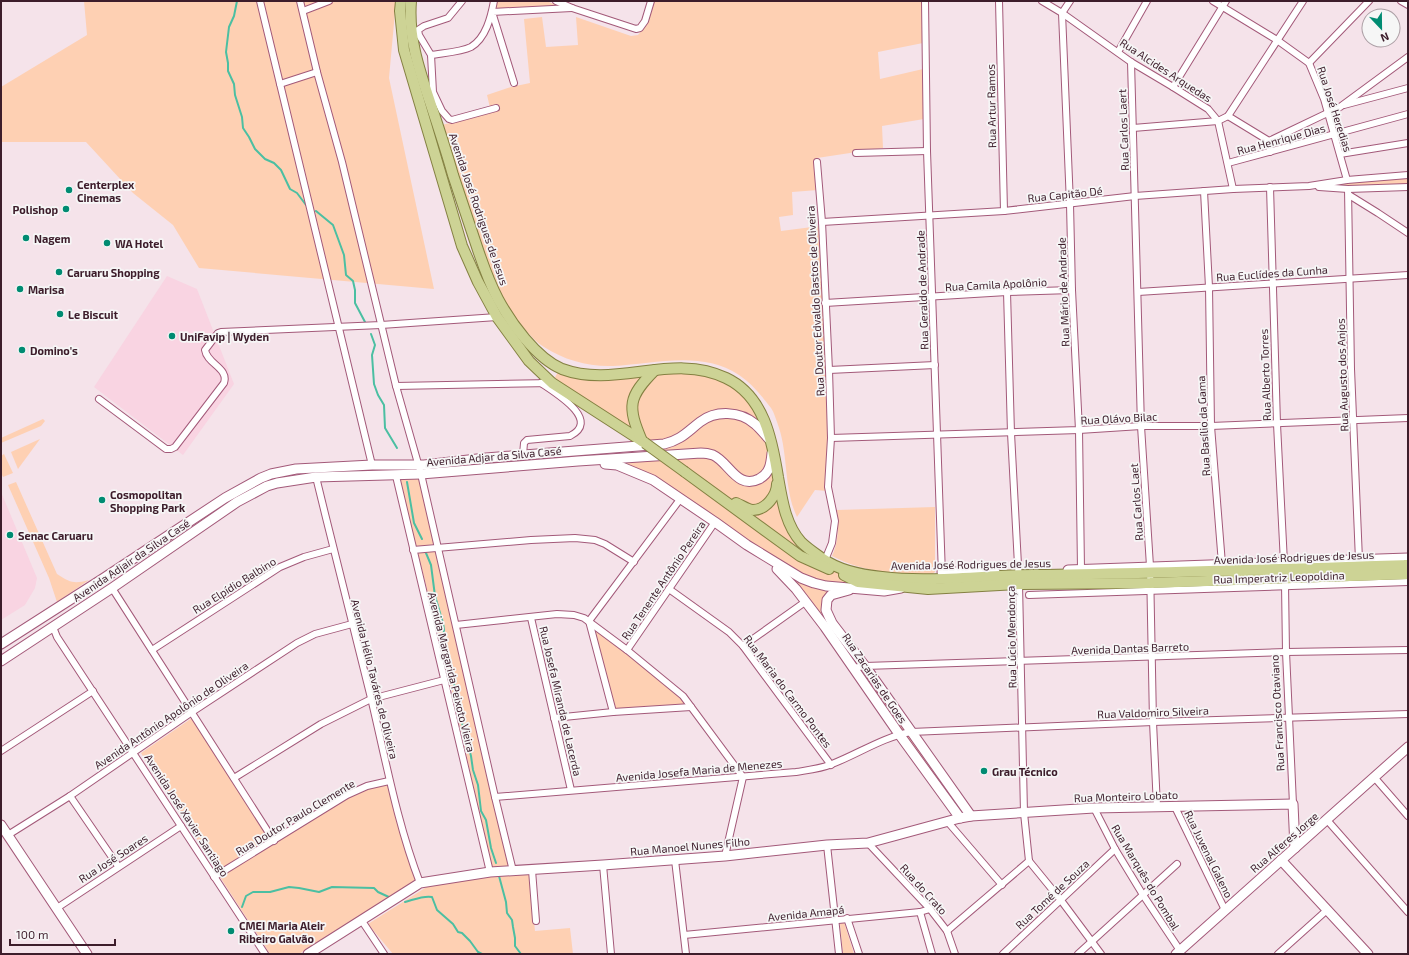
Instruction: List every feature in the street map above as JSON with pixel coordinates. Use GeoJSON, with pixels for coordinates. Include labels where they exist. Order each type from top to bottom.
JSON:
{"type":"FeatureCollection","features":[{"type":"Feature","properties":{"kind":"main road","name":"Avenida José Rodrigues de Jesus"},"geometry":{"type":"LineString","coordinates":[[402,1],[400,11],[404,50],[462,246],[478,282],[497,317],[529,361],[552,383],[643,442],[800,556],[858,582],[928,589],[1019,577]]}},
{"type":"Feature","properties":{"kind":"main road","name":"Avenida José Rodrigues de Jesus"},"geometry":{"type":"LineString","coordinates":[[411,1],[410,18],[414,51],[430,93],[488,278],[507,314],[531,346],[541,356],[563,369],[597,376],[682,368],[698,369],[716,373],[744,389],[756,404],[766,426],[778,473],[784,510],[792,527],[801,541],[825,560],[840,568],[861,575],[908,579],[942,576],[1150,578],[1285,583],[1408,574]]}},
{"type":"Feature","properties":{"kind":"main road"},"geometry":{"type":"LineString","coordinates":[[643,442],[631,409],[634,394],[641,384],[655,370]]}},
{"type":"Feature","properties":{"kind":"main road"},"geometry":{"type":"LineString","coordinates":[[722,499],[753,510],[762,508],[774,495],[777,488],[778,473]]}},
{"type":"Feature","properties":{"kind":"main road","name":"Avenida José Rodrigues de Jesus"},"geometry":{"type":"LineString","coordinates":[[1150,578],[1408,565]]}},
{"type":"Feature","properties":{"kind":"street"},"geometry":{"type":"LineString","coordinates":[[260,1],[372,465]]}},
{"type":"Feature","properties":{"kind":"street","name":"Avenida Margarida Peixoto Vieira"},"geometry":{"type":"LineString","coordinates":[[300,1],[317,72],[342,162],[396,386],[419,465],[494,797],[513,871]]}},
{"type":"Feature","properties":{"kind":"street"},"geometry":{"type":"LineString","coordinates":[[303,11],[329,1]]}},
{"type":"Feature","properties":{"kind":"street"},"geometry":{"type":"LineString","coordinates":[[462,1],[448,18],[424,26],[418,30],[419,35],[431,55],[430,93],[442,111],[449,119],[452,120],[496,108]]}},
{"type":"Feature","properties":{"kind":"street"},"geometry":{"type":"LineString","coordinates":[[431,55],[470,47],[476,42],[486,29],[494,1]]}},
{"type":"Feature","properties":{"kind":"street"},"geometry":{"type":"LineString","coordinates":[[556,1],[572,8],[632,28],[640,28],[645,21],[651,1]]}},
{"type":"Feature","properties":{"kind":"street","name":"Rua Geraldo de Andrade"},"geometry":{"type":"LineString","coordinates":[[924,1],[931,297],[935,365],[942,576]]}},
{"type":"Feature","properties":{"kind":"street","name":"Rua Artur Ramos"},"geometry":{"type":"LineString","coordinates":[[999,1],[1004,211]]}},
{"type":"Feature","properties":{"kind":"street","name":"Rua Alcides Arquedas"},"geometry":{"type":"LineString","coordinates":[[1042,1],[1062,13],[1131,62],[1208,109],[1218,122],[1233,188]]}},
{"type":"Feature","properties":{"kind":"street"},"geometry":{"type":"LineString","coordinates":[[1062,13],[1070,1]]}},
{"type":"Feature","properties":{"kind":"street"},"geometry":{"type":"LineString","coordinates":[[1118,52],[1148,1]]}},
{"type":"Feature","properties":{"kind":"street","name":"Rua José Heredias"},"geometry":{"type":"LineString","coordinates":[[1213,1],[1277,40],[1309,63],[1328,112],[1347,180]]}},
{"type":"Feature","properties":{"kind":"street"},"geometry":{"type":"LineString","coordinates":[[1173,87],[1226,1]]}},
{"type":"Feature","properties":{"kind":"street"},"geometry":{"type":"LineString","coordinates":[[1133,128],[1218,122],[1228,116],[1303,1]]}},
{"type":"Feature","properties":{"kind":"street"},"geometry":{"type":"LineString","coordinates":[[1309,63],[1369,1]]}},
{"type":"Feature","properties":{"kind":"street"},"geometry":{"type":"LineString","coordinates":[[1401,1],[1408,5]]}},
{"type":"Feature","properties":{"kind":"street"},"geometry":{"type":"LineString","coordinates":[[492,12],[572,8]]}},
{"type":"Feature","properties":{"kind":"street"},"geometry":{"type":"LineString","coordinates":[[492,12],[514,83]]}},
{"type":"Feature","properties":{"kind":"street","name":"Rua Mário de Andrade"},"geometry":{"type":"LineString","coordinates":[[1062,13],[1072,290],[1079,430],[1081,569]]}},
{"type":"Feature","properties":{"kind":"street"},"geometry":{"type":"LineString","coordinates":[[1269,141],[1340,106],[1408,57]]}},
{"type":"Feature","properties":{"kind":"street","name":"Rua Carlos Laert"},"geometry":{"type":"LineString","coordinates":[[1131,62],[1135,196]]}},
{"type":"Feature","properties":{"kind":"street"},"geometry":{"type":"LineString","coordinates":[[280,84],[317,72]]}},
{"type":"Feature","properties":{"kind":"street"},"geometry":{"type":"LineString","coordinates":[[1340,106],[1408,88]]}},
{"type":"Feature","properties":{"kind":"street","name":"Rua Henrique Dias"},"geometry":{"type":"LineString","coordinates":[[1228,163],[1408,114]]}},
{"type":"Feature","properties":{"kind":"street"},"geometry":{"type":"LineString","coordinates":[[1228,116],[1269,141]]}},
{"type":"Feature","properties":{"kind":"street"},"geometry":{"type":"LineString","coordinates":[[1269,141],[1270,152]]}},
{"type":"Feature","properties":{"kind":"street"},"geometry":{"type":"LineString","coordinates":[[1340,154],[1408,143]]}},
{"type":"Feature","properties":{"kind":"street"},"geometry":{"type":"LineString","coordinates":[[856,153],[927,151]]}},
{"type":"Feature","properties":{"kind":"street","name":"Rua Doutor Edvaldo Bastos de Oliveira"},"geometry":{"type":"LineString","coordinates":[[817,162],[822,222],[829,370],[831,438],[828,487],[835,521],[832,544],[825,560]]}},
{"type":"Feature","properties":{"kind":"street","name":"Rua Capitão Dé"},"geometry":{"type":"LineString","coordinates":[[822,222],[1004,211],[1135,196],[1233,188],[1309,186],[1347,180],[1408,175]]}},
{"type":"Feature","properties":{"kind":"street","name":"Rua Capitão Dé"},"geometry":{"type":"LineString","coordinates":[[1309,186],[1348,192],[1408,187]]}},
{"type":"Feature","properties":{"kind":"street","name":"Rua Alberto Torres"},"geometry":{"type":"LineString","coordinates":[[1270,187],[1277,424],[1284,563]]}},
{"type":"Feature","properties":{"kind":"street","name":"Rua Basílio da Gama"},"geometry":{"type":"LineString","coordinates":[[1204,191],[1209,287],[1211,426],[1222,564]]}},
{"type":"Feature","properties":{"kind":"street"},"geometry":{"type":"LineString","coordinates":[[1348,192],[1408,233]]}},
{"type":"Feature","properties":{"kind":"street","name":"Rua Augusto dos Anjos"},"geometry":{"type":"LineString","coordinates":[[1348,192],[1349,278],[1359,560]]}},
{"type":"Feature","properties":{"kind":"street","name":"Rua Carlos Laet"},"geometry":{"type":"LineString","coordinates":[[1135,196],[1141,426],[1150,578],[1151,657],[1157,807]]}},
{"type":"Feature","properties":{"kind":"street","name":"Rua Euclídes da Cunha"},"geometry":{"type":"LineString","coordinates":[[1138,292],[1408,275]]}},
{"type":"Feature","properties":{"kind":"street","name":"Rua Camila Apolônio"},"geometry":{"type":"LineString","coordinates":[[825,303],[1007,292],[1072,290]]}},
{"type":"Feature","properties":{"kind":"street","name":"Rua Lúcio Mendonça"},"geometry":{"type":"LineString","coordinates":[[1007,292],[1011,433],[1019,577],[1024,813],[1029,861]]}},
{"type":"Feature","properties":{"kind":"street"},"geometry":{"type":"LineString","coordinates":[[99,399],[166,449],[171,449],[175,447],[224,383],[226,378],[224,373],[208,358],[205,350],[218,333],[381,325],[497,317]]}},
{"type":"Feature","properties":{"kind":"street"},"geometry":{"type":"LineString","coordinates":[[829,370],[935,365]]}},
{"type":"Feature","properties":{"kind":"street"},"geometry":{"type":"LineString","coordinates":[[523,455],[524,443],[527,440],[570,436],[576,434],[580,427],[578,414],[573,407],[541,383]]}},
{"type":"Feature","properties":{"kind":"street"},"geometry":{"type":"LineString","coordinates":[[396,386],[552,383]]}},
{"type":"Feature","properties":{"kind":"street","name":"Avenida Adjar da Silva Casé"},"geometry":{"type":"LineString","coordinates":[[271,474],[296,469],[372,465],[419,465],[486,458],[664,444],[675,442],[702,421],[725,413],[741,416],[754,423],[771,444],[771,465],[766,474],[754,481],[745,482],[729,470],[714,455],[695,453],[396,476],[316,477],[288,480],[277,483]]}},
{"type":"Feature","properties":{"kind":"street","name":"Rua Olávo Bilac"},"geometry":{"type":"LineString","coordinates":[[831,438],[1011,433],[1141,426],[1277,424],[1408,418]]}},
{"type":"Feature","properties":{"kind":"street"},"geometry":{"type":"LineString","coordinates":[[578,461],[617,465],[653,480],[764,557],[801,578],[826,586],[884,591],[907,588]]}},
{"type":"Feature","properties":{"kind":"street","name":"Avenida Adjair da Silva Casé"},"geometry":{"type":"LineString","coordinates":[[1,644],[106,577],[225,498],[271,474]]}},
{"type":"Feature","properties":{"kind":"street","name":"Avenida Margarida Peixoto Vieira"},"geometry":{"type":"LineString","coordinates":[[396,476],[490,872]]}},
{"type":"Feature","properties":{"kind":"street","name":"Avenida Hélio Taváres de Oliveira"},"geometry":{"type":"LineString","coordinates":[[316,477],[371,699],[389,781],[408,851],[420,883]]}},
{"type":"Feature","properties":{"kind":"street","name":"Avenida Adjair da Silva Casé"},"geometry":{"type":"LineString","coordinates":[[1,661],[112,588],[237,502],[267,486],[277,483]]}},
{"type":"Feature","properties":{"kind":"street"},"geometry":{"type":"LineString","coordinates":[[589,621],[681,498]]}},
{"type":"Feature","properties":{"kind":"street","name":"Rua Tenente Antônio Pereira"},"geometry":{"type":"LineString","coordinates":[[628,650],[715,522]]}},
{"type":"Feature","properties":{"kind":"street"},"geometry":{"type":"LineString","coordinates":[[413,550],[575,538],[600,542],[634,562]]}},
{"type":"Feature","properties":{"kind":"street","name":"Rua Elpídio Balbino"},"geometry":{"type":"LineString","coordinates":[[152,650],[280,567],[304,557],[333,549]]}},
{"type":"Feature","properties":{"kind":"street","name":"Rua Zacarias de Goes"},"geometry":{"type":"LineString","coordinates":[[764,557],[786,576],[825,627],[899,734],[960,818]]}},
{"type":"Feature","properties":{"kind":"street","name":"Avenida José Rodrigues de Jesus"},"geometry":{"type":"LineString","coordinates":[[1029,595],[1150,578],[1222,564],[1408,558]]}},
{"type":"Feature","properties":{"kind":"street","name":"Avenida José Rodrigues de Jesus"},"geometry":{"type":"LineString","coordinates":[[1019,577],[1081,569],[1150,578]]}},
{"type":"Feature","properties":{"kind":"street","name":"Rua Imperatriz Leopoldina"},"geometry":{"type":"LineString","coordinates":[[1285,583],[1408,582]]}},
{"type":"Feature","properties":{"kind":"street","name":"Rua Francisco Otaviano"},"geometry":{"type":"LineString","coordinates":[[1285,583],[1286,652],[1295,848]]}},
{"type":"Feature","properties":{"kind":"street"},"geometry":{"type":"LineString","coordinates":[[112,588],[274,840]]}},
{"type":"Feature","properties":{"kind":"street","name":"Rua Zacarias de Goes"},"geometry":{"type":"LineString","coordinates":[[862,588],[847,590],[831,595],[828,600],[826,610],[832,623],[865,666],[972,816]]}},
{"type":"Feature","properties":{"kind":"street","name":"Rua Maria do Carmo Pontes"},"geometry":{"type":"LineString","coordinates":[[669,589],[729,632],[743,646],[831,765]]}},
{"type":"Feature","properties":{"kind":"street"},"geometry":{"type":"LineString","coordinates":[[743,646],[806,602]]}},
{"type":"Feature","properties":{"kind":"street"},"geometry":{"type":"LineString","coordinates":[[456,625],[557,614],[566,614],[584,618],[628,650],[675,688],[683,696],[743,777],[725,856]]}},
{"type":"Feature","properties":{"kind":"street","name":"Rua Josefa Miranda de Lacerda"},"geometry":{"type":"LineString","coordinates":[[531,618],[571,790]]}},
{"type":"Feature","properties":{"kind":"street"},"geometry":{"type":"LineString","coordinates":[[589,621],[613,712]]}},
{"type":"Feature","properties":{"kind":"street","name":"Avenida Antônio Apolônio de Oliveira"},"geometry":{"type":"LineString","coordinates":[[4,838],[70,796],[192,712],[303,640],[329,629],[352,624]]}},
{"type":"Feature","properties":{"kind":"street","name":"Avenida José Xavier Santiago"},"geometry":{"type":"LineString","coordinates":[[53,627],[57,637],[134,752],[264,954]]}},
{"type":"Feature","properties":{"kind":"street","name":"Avenida Dantas Barreto"},"geometry":{"type":"LineString","coordinates":[[853,668],[865,666],[1286,652],[1408,650]]}},
{"type":"Feature","properties":{"kind":"street"},"geometry":{"type":"LineString","coordinates":[[234,778],[322,724],[371,699],[444,680]]}},
{"type":"Feature","properties":{"kind":"street"},"geometry":{"type":"LineString","coordinates":[[1,751],[93,691]]}},
{"type":"Feature","properties":{"kind":"street"},"geometry":{"type":"LineString","coordinates":[[554,718],[613,712],[691,707]]}},
{"type":"Feature","properties":{"kind":"street","name":"Rua Valdomiro Silveira"},"geometry":{"type":"LineString","coordinates":[[899,734],[911,732],[1153,722],[1408,714]]}},
{"type":"Feature","properties":{"kind":"street","name":"Avenida Josefa Maria de Menezes"},"geometry":{"type":"LineString","coordinates":[[494,797],[571,790],[668,784],[796,772],[831,765],[899,734]]}},
{"type":"Feature","properties":{"kind":"street","name":"Rua Alferes Jorge"},"geometry":{"type":"LineString","coordinates":[[1179,953],[1225,910],[1408,747]]}},
{"type":"Feature","properties":{"kind":"street"},"geometry":{"type":"LineString","coordinates":[[1374,777],[1408,816]]}},
{"type":"Feature","properties":{"kind":"street","name":"Rua Doutor Paulo Clemente"},"geometry":{"type":"LineString","coordinates":[[214,877],[347,795],[367,786],[389,781]]}},
{"type":"Feature","properties":{"kind":"street"},"geometry":{"type":"LineString","coordinates":[[70,796],[118,866]]}},
{"type":"Feature","properties":{"kind":"street","name":"Rua Monteiro Lobato"},"geometry":{"type":"LineString","coordinates":[[960,818],[1094,808],[1293,804]]}},
{"type":"Feature","properties":{"kind":"street","name":"Rua Juvenal Galeno"},"geometry":{"type":"LineString","coordinates":[[1175,806],[1225,910]]}},
{"type":"Feature","properties":{"kind":"street","name":"Rua Marquês do Pombal"},"geometry":{"type":"LineString","coordinates":[[1094,808],[1115,849],[1179,953]]}},
{"type":"Feature","properties":{"kind":"street","name":"Rua Manoel Nunes Filho"},"geometry":{"type":"LineString","coordinates":[[420,883],[490,872],[603,866],[868,843],[960,818]]}},
{"type":"Feature","properties":{"kind":"street"},"geometry":{"type":"LineString","coordinates":[[1327,820],[1408,912]]}},
{"type":"Feature","properties":{"kind":"street"},"geometry":{"type":"LineString","coordinates":[[947,821],[1002,884]]}},
{"type":"Feature","properties":{"kind":"street"},"geometry":{"type":"LineString","coordinates":[[1,825],[4,838],[57,908],[87,954]]}},
{"type":"Feature","properties":{"kind":"street","name":"Rua José Soares"},"geometry":{"type":"LineString","coordinates":[[57,908],[118,866],[181,826]]}},
{"type":"Feature","properties":{"kind":"street","name":"Rua do Crato"},"geometry":{"type":"LineString","coordinates":[[868,843],[930,909],[947,931],[955,954]]}},
{"type":"Feature","properties":{"kind":"street"},"geometry":{"type":"LineString","coordinates":[[827,846],[839,954]]}},
{"type":"Feature","properties":{"kind":"street","name":"Rua Tomé de Souza"},"geometry":{"type":"LineString","coordinates":[[1003,954],[1115,849]]}},
{"type":"Feature","properties":{"kind":"street"},"geometry":{"type":"LineString","coordinates":[[675,860],[686,954]]}},
{"type":"Feature","properties":{"kind":"street"},"geometry":{"type":"LineString","coordinates":[[1281,860],[1368,954]]}},
{"type":"Feature","properties":{"kind":"street"},"geometry":{"type":"LineString","coordinates":[[947,931],[1029,861],[1060,899],[1101,954]]}},
{"type":"Feature","properties":{"kind":"street"},"geometry":{"type":"LineString","coordinates":[[1078,954],[1176,864]]}},
{"type":"Feature","properties":{"kind":"street"},"geometry":{"type":"LineString","coordinates":[[603,866],[611,954]]}},
{"type":"Feature","properties":{"kind":"street"},"geometry":{"type":"LineString","coordinates":[[532,870],[536,921]]}},
{"type":"Feature","properties":{"kind":"street"},"geometry":{"type":"LineString","coordinates":[[308,954],[420,883]]}},
{"type":"Feature","properties":{"kind":"street","name":"Avenida Amapá"},"geometry":{"type":"LineString","coordinates":[[684,935],[920,912],[930,909]]}},
{"type":"Feature","properties":{"kind":"street"},"geometry":{"type":"LineString","coordinates":[[1279,954],[1327,910]]}},
{"type":"Feature","properties":{"kind":"street"},"geometry":{"type":"LineString","coordinates":[[920,912],[932,954]]}},
{"type":"Feature","properties":{"kind":"street"},"geometry":{"type":"LineString","coordinates":[[847,918],[859,954]]}},
{"type":"Feature","properties":{"kind":"street"},"geometry":{"type":"LineString","coordinates":[[362,921],[384,954]]}},
{"type":"Feature","properties":{"kind":"shaded area"},"geometry":{"type":"Polygon","coordinates":[[[84,1],[396,1],[389,78],[434,289],[199,268],[173,225],[133,193],[86,142],[1,142],[1,87],[87,35],[84,1]]]}},
{"type":"Feature","properties":{"kind":"shaded area"},"geometry":{"type":"Polygon","coordinates":[[[496,1],[547,1],[562,8],[495,10],[496,1]]]}},
{"type":"Feature","properties":{"kind":"shaded area"},"geometry":{"type":"Polygon","coordinates":[[[653,1],[923,1],[923,43],[878,52],[880,79],[923,69],[924,119],[882,126],[883,148],[817,158],[818,190],[792,192],[793,215],[779,217],[781,231],[820,226],[829,438],[827,491],[815,490],[797,517],[790,494],[781,434],[774,413],[768,403],[748,382],[739,375],[724,367],[694,361],[661,361],[613,366],[577,362],[552,352],[539,343],[519,323],[501,297],[492,278],[442,125],[491,112],[487,95],[511,87],[530,83],[524,19],[542,17],[546,47],[578,45],[576,17],[631,36],[638,35],[643,29],[653,1]]]}},
{"type":"Feature","properties":{"kind":"shaded area"},"geometry":{"type":"Polygon","coordinates":[[[1408,178],[1408,185],[1314,185],[1408,178]]]}},
{"type":"Feature","properties":{"kind":"shaded area","name":"UniFavip | Wyden"},"geometry":{"type":"Polygon","coordinates":[[[167,276],[197,289],[234,384],[183,455],[94,387],[167,276]]]}},
{"type":"Feature","properties":{"kind":"shaded area"},"geometry":{"type":"Polygon","coordinates":[[[560,368],[575,372],[681,368],[744,389],[772,447],[782,500],[801,541],[862,588],[837,596],[831,600],[828,614],[972,816],[960,818],[796,589],[764,557],[678,496],[617,465],[664,456],[552,383],[560,368]]]}},
{"type":"Feature","properties":{"kind":"shaded area"},"geometry":{"type":"Polygon","coordinates":[[[43,419],[45,421],[41,426],[1,443],[1,438],[43,419]]]}},
{"type":"Feature","properties":{"kind":"shaded area"},"geometry":{"type":"Polygon","coordinates":[[[40,439],[18,469],[11,452],[40,439]]]}},
{"type":"Feature","properties":{"kind":"shaded area"},"geometry":{"type":"Polygon","coordinates":[[[4,454],[13,473],[3,477],[1,473],[1,456],[4,454]]]}},
{"type":"Feature","properties":{"kind":"shaded area"},"geometry":{"type":"Polygon","coordinates":[[[420,476],[435,544],[415,547],[399,478],[420,476]]]}},
{"type":"Feature","properties":{"kind":"shaded area"},"geometry":{"type":"Polygon","coordinates":[[[16,482],[57,574],[73,582],[89,580],[57,602],[49,578],[8,485],[16,482]]]}},
{"type":"Feature","properties":{"kind":"shaded area","name":"Senac Caruaru"},"geometry":{"type":"Polygon","coordinates":[[[1,492],[37,578],[35,588],[25,605],[1,620],[1,492]]]}},
{"type":"Feature","properties":{"kind":"shaded area"},"geometry":{"type":"Polygon","coordinates":[[[935,507],[935,572],[931,575],[880,572],[856,566],[832,556],[837,539],[837,510],[935,507]]]}},
{"type":"Feature","properties":{"kind":"shaded area"},"geometry":{"type":"Polygon","coordinates":[[[436,549],[509,867],[492,869],[448,674],[418,553],[436,549]]]}},
{"type":"Feature","properties":{"kind":"shaded area"},"geometry":{"type":"Polygon","coordinates":[[[592,625],[681,696],[687,705],[615,709],[592,625]]]}},
{"type":"Feature","properties":{"kind":"shaded area"},"geometry":{"type":"Polygon","coordinates":[[[192,718],[271,839],[218,871],[141,753],[192,718]]]}},
{"type":"Feature","properties":{"kind":"shaded area"},"geometry":{"type":"Polygon","coordinates":[[[387,784],[416,881],[299,954],[270,954],[220,877],[348,798],[369,789],[387,784]]]}},
{"type":"Feature","properties":{"kind":"shaded area"},"geometry":{"type":"Polygon","coordinates":[[[529,872],[535,931],[570,928],[573,954],[393,954],[368,924],[433,883],[529,872]]]}},
{"type":"Feature","properties":{"kind":"shaded area"},"geometry":{"type":"Polygon","coordinates":[[[844,922],[854,954],[843,954],[840,924],[844,922]]]}},
{"type":"Feature","properties":{"kind":"waterway"},"geometry":{"type":"LineString","coordinates":[[237,1],[234,16],[229,27],[226,52],[228,71],[234,84],[235,95],[242,117],[243,128],[255,149],[265,159],[274,163],[281,170],[290,189],[297,193],[306,205]]}},
{"type":"Feature","properties":{"kind":"waterway"},"geometry":{"type":"LineString","coordinates":[[316,211],[333,225],[344,255],[346,275],[353,281],[355,303],[365,322]]}},
{"type":"Feature","properties":{"kind":"waterway"},"geometry":{"type":"LineString","coordinates":[[371,334],[375,345],[372,355],[374,384],[384,405],[385,428],[397,448]]}},
{"type":"Feature","properties":{"kind":"waterway"},"geometry":{"type":"LineString","coordinates":[[407,482],[414,523],[422,539]]}},
{"type":"Feature","properties":{"kind":"waterway"},"geometry":{"type":"LineString","coordinates":[[426,553],[431,565],[435,596],[443,623],[443,638],[450,659],[458,708],[478,785],[481,811],[486,820],[491,848],[496,863]]}},
{"type":"Feature","properties":{"kind":"waterway"},"geometry":{"type":"LineString","coordinates":[[499,876],[506,902],[507,913],[512,920],[515,946],[521,954]]}},
{"type":"Feature","properties":{"kind":"waterway"},"geometry":{"type":"LineString","coordinates":[[242,907],[246,896],[253,892],[270,892],[289,887],[319,892],[332,887],[374,888],[378,892],[391,898]]}},
{"type":"Feature","properties":{"kind":"waterway"},"geometry":{"type":"LineString","coordinates":[[405,902],[422,897],[432,897],[437,910],[453,924],[458,932],[462,933],[470,941],[478,952],[482,954]]}},
{"type":"Feature","properties":{"kind":"place","name":"Centerplex Cinemas"},"geometry":{"type":"Point","coordinates":[69,190]}},
{"type":"Feature","properties":{"kind":"place","name":"Polishop"},"geometry":{"type":"Point","coordinates":[66,209]}},
{"type":"Feature","properties":{"kind":"place","name":"Nagem"},"geometry":{"type":"Point","coordinates":[26,238]}},
{"type":"Feature","properties":{"kind":"place","name":"WA Hotel"},"geometry":{"type":"Point","coordinates":[107,243]}},
{"type":"Feature","properties":{"kind":"place","name":"Caruaru Shopping"},"geometry":{"type":"Point","coordinates":[59,272]}},
{"type":"Feature","properties":{"kind":"place","name":"Marisa"},"geometry":{"type":"Point","coordinates":[20,289]}},
{"type":"Feature","properties":{"kind":"place","name":"Le Biscuit"},"geometry":{"type":"Point","coordinates":[60,314]}},
{"type":"Feature","properties":{"kind":"place","name":"UniFavip | Wyden"},"geometry":{"type":"Point","coordinates":[172,336]}},
{"type":"Feature","properties":{"kind":"place","name":"Domino's"},"geometry":{"type":"Point","coordinates":[22,350]}},
{"type":"Feature","properties":{"kind":"place","name":"Cosmopolitan Shopping Park"},"geometry":{"type":"Point","coordinates":[102,500]}},
{"type":"Feature","properties":{"kind":"place","name":"Senac Caruaru"},"geometry":{"type":"Point","coordinates":[10,535]}},
{"type":"Feature","properties":{"kind":"place","name":"Grau Técnico"},"geometry":{"type":"Point","coordinates":[984,771]}},
{"type":"Feature","properties":{"kind":"place","name":"CMEI Maria Aleir Ribeiro Galvão"},"geometry":{"type":"Point","coordinates":[231,931]}}]}
